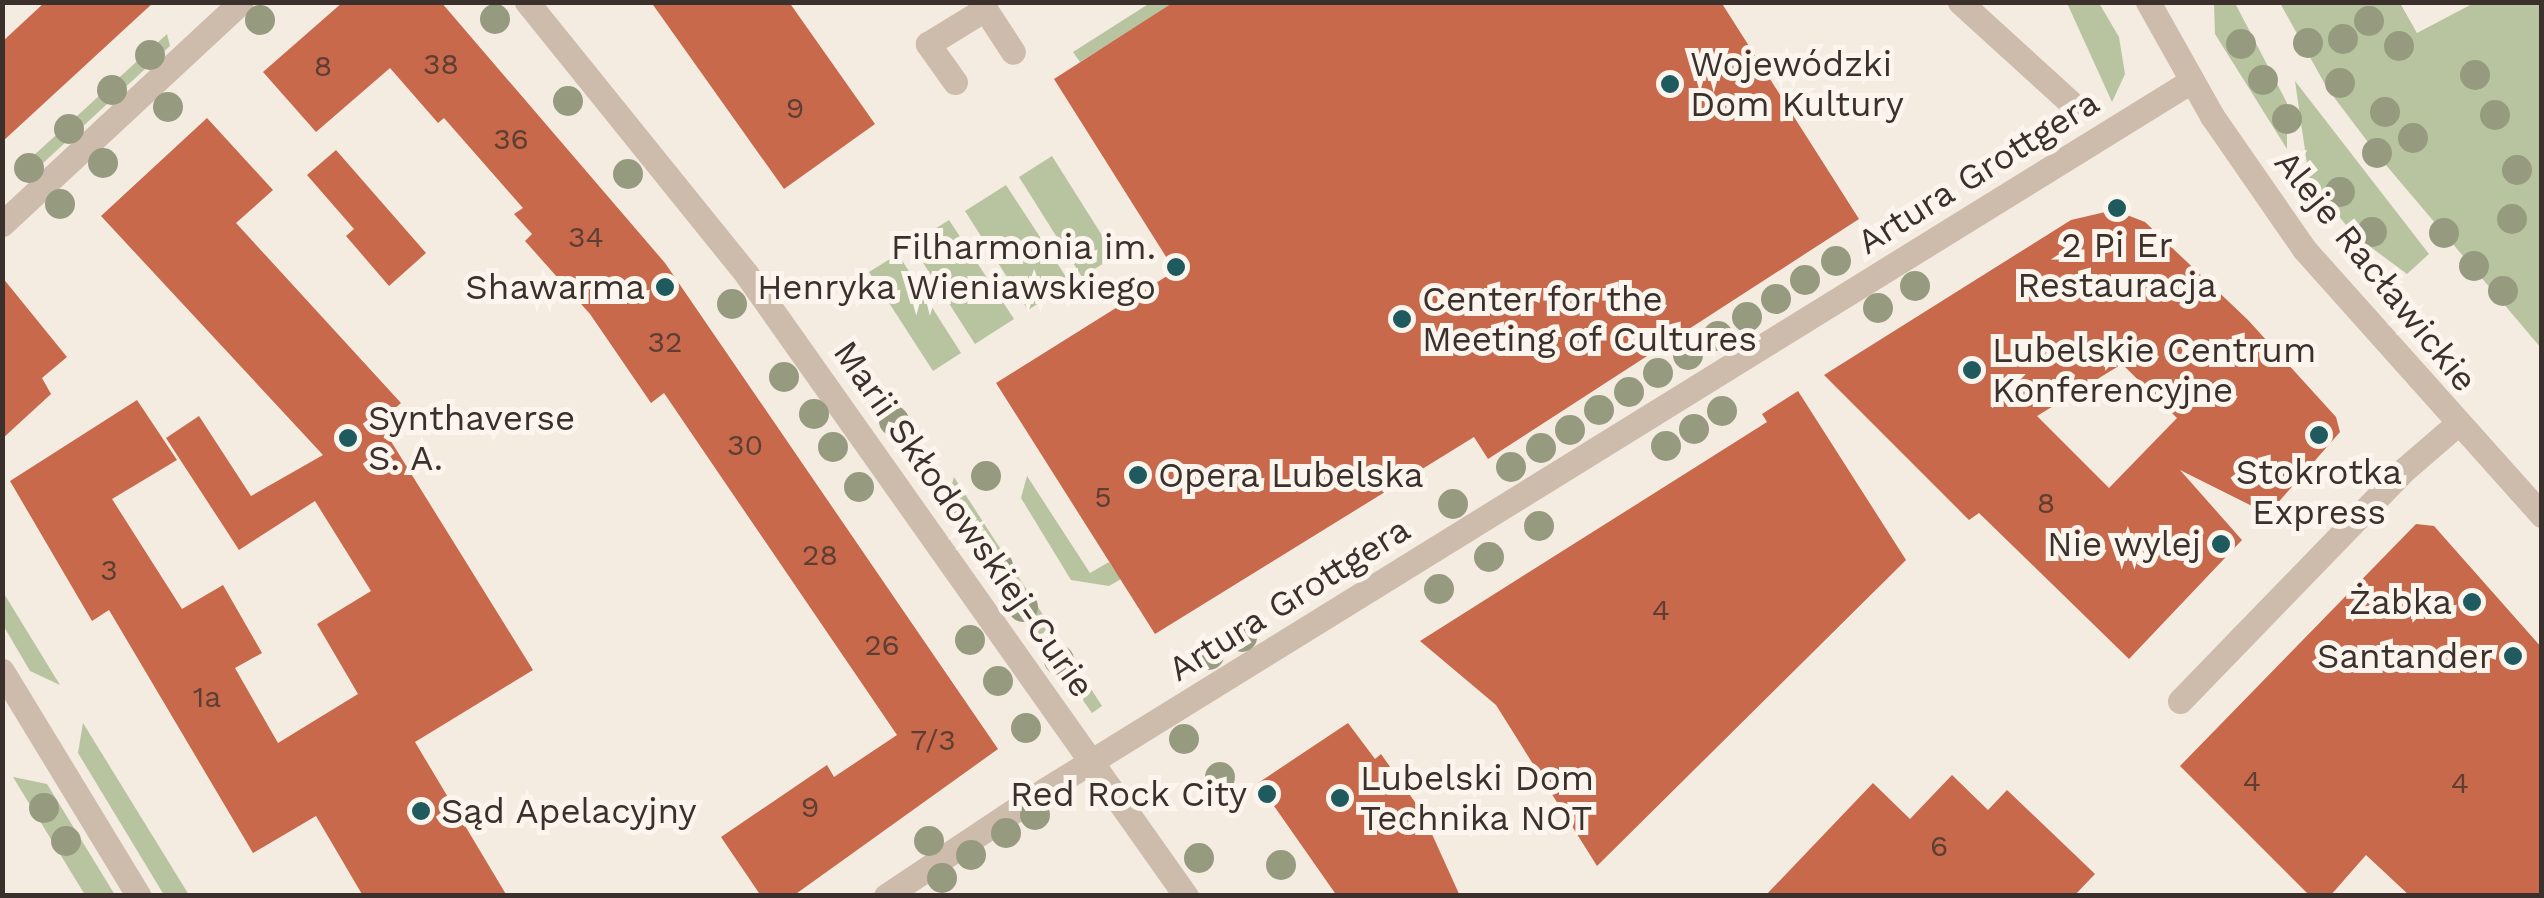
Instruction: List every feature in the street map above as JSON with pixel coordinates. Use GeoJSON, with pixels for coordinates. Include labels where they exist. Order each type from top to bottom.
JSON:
{"type":"FeatureCollection","features":[{"type":"Feature","properties":{"kind":"street"},"geometry":{"type":"LineString","coordinates":[[2,224],[241,2]]}},
{"type":"Feature","properties":{"kind":"street","name":"Marii Skłodowskiej-Curie"},"geometry":{"type":"LineString","coordinates":[[527,2],[696,206],[1186,896]]}},
{"type":"Feature","properties":{"kind":"street"},"geometry":{"type":"LineString","coordinates":[[1960,2],[2072,104]]}},
{"type":"Feature","properties":{"kind":"street","name":"Aleje Racławickie"},"geometry":{"type":"LineString","coordinates":[[2154,4],[2191,81],[2304,248],[2456,426],[2542,515]]}},
{"type":"Feature","properties":{"kind":"street"},"geometry":{"type":"LineString","coordinates":[[955,82],[928,44],[985,8],[1013,52]]}},
{"type":"Feature","properties":{"kind":"street","name":"Artura Grottgera"},"geometry":{"type":"LineString","coordinates":[[886,896],[1094,762],[2191,81]]}},
{"type":"Feature","properties":{"kind":"street"},"geometry":{"type":"LineString","coordinates":[[2180,701],[2405,469],[2456,426]]}},
{"type":"Feature","properties":{"kind":"street"},"geometry":{"type":"LineString","coordinates":[[2,670],[139,896]]}},
{"type":"Feature","properties":{"kind":"green space"},"geometry":{"type":"Polygon","coordinates":[[[1150,3],[1175,3],[1080,62],[1073,52],[1150,3]]]}},
{"type":"Feature","properties":{"kind":"green space"},"geometry":{"type":"Polygon","coordinates":[[[2067,3],[2099,3],[2119,37],[2125,74],[2112,102],[2067,3]]]}},
{"type":"Feature","properties":{"kind":"green space"},"geometry":{"type":"Polygon","coordinates":[[[2214,3],[2235,3],[2287,103],[2287,149],[2215,34],[2214,3]]]}},
{"type":"Feature","properties":{"kind":"green space"},"geometry":{"type":"Polygon","coordinates":[[[2280,3],[2400,3],[2417,33],[2474,3],[2541,3],[2541,348],[2380,158],[2327,88],[2280,3]]]}},
{"type":"Feature","properties":{"kind":"green space"},"geometry":{"type":"Polygon","coordinates":[[[167,34],[170,46],[29,176],[21,167],[167,34]]]}},
{"type":"Feature","properties":{"kind":"green space"},"geometry":{"type":"Polygon","coordinates":[[[2295,81],[2429,254],[2407,274],[2353,234],[2309,178],[2295,81]]]}},
{"type":"Feature","properties":{"kind":"green space"},"geometry":{"type":"Polygon","coordinates":[[[1052,156],[1115,256],[1082,277],[1019,177],[1052,156]]]}},
{"type":"Feature","properties":{"kind":"green space"},"geometry":{"type":"Polygon","coordinates":[[[1006,185],[1070,283],[1028,310],[965,211],[1006,185]]]}},
{"type":"Feature","properties":{"kind":"green space"},"geometry":{"type":"Polygon","coordinates":[[[949,220],[1014,319],[975,344],[911,244],[949,220]]]}},
{"type":"Feature","properties":{"kind":"green space"},"geometry":{"type":"Polygon","coordinates":[[[898,254],[961,353],[933,371],[869,272],[898,254]]]}},
{"type":"Feature","properties":{"kind":"green space"},"geometry":{"type":"Polygon","coordinates":[[[1027,476],[1090,573],[1109,562],[1121,579],[1109,586],[1071,580],[1021,498],[1027,476]]]}},
{"type":"Feature","properties":{"kind":"green space"},"geometry":{"type":"Polygon","coordinates":[[[954,477],[1102,706],[1092,713],[945,507],[954,477]]]}},
{"type":"Feature","properties":{"kind":"green space"},"geometry":{"type":"Polygon","coordinates":[[[2,592],[60,685],[30,671],[3,625],[2,592]]]}},
{"type":"Feature","properties":{"kind":"green space"},"geometry":{"type":"Polygon","coordinates":[[[83,723],[189,895],[164,895],[78,753],[83,723]]]}},
{"type":"Feature","properties":{"kind":"green space"},"geometry":{"type":"Polygon","coordinates":[[[13,777],[47,784],[115,895],[85,895],[13,777]]]}},
{"type":"Feature","properties":{"kind":"building"},"geometry":{"type":"Polygon","coordinates":[[[45,2],[154,2],[2,142],[2,42],[45,2]]]}},
{"type":"Feature","properties":{"kind":"building"},"geometry":{"type":"Polygon","coordinates":[[[343,2],[441,2],[665,263],[998,749],[793,896],[761,896],[721,837],[827,765],[834,777],[897,735],[664,393],[651,403],[590,314],[525,241],[532,234],[514,214],[523,208],[444,118],[438,123],[390,68],[316,132],[263,72],[343,2]]]}},
{"type":"Feature","properties":{"kind":"building"},"geometry":{"type":"Polygon","coordinates":[[[651,2],[789,2],[875,124],[784,189],[651,2]]]}},
{"type":"Feature","properties":{"kind":"building","name":"Center for the Meeting of Cultures"},"geometry":{"type":"Polygon","coordinates":[[[1174,2],[1721,2],[1859,219],[1488,459],[1474,437],[1155,634],[996,383],[1175,271],[1054,79],[1174,2]]]}},
{"type":"Feature","properties":{"kind":"building"},"geometry":{"type":"Polygon","coordinates":[[[207,118],[273,190],[236,223],[401,403],[379,422],[533,670],[415,742],[507,896],[363,896],[316,816],[253,853],[109,610],[92,621],[10,481],[137,400],[177,460],[112,499],[182,609],[223,585],[262,653],[235,668],[278,743],[358,694],[317,624],[371,591],[315,501],[239,550],[166,438],[199,416],[251,496],[323,455],[101,216],[207,118]]]}},
{"type":"Feature","properties":{"kind":"building"},"geometry":{"type":"Polygon","coordinates":[[[336,150],[426,253],[389,286],[346,236],[354,229],[307,175],[336,150]]]}},
{"type":"Feature","properties":{"kind":"building"},"geometry":{"type":"Polygon","coordinates":[[[2114,210],[2145,222],[2248,320],[2336,417],[2340,432],[2268,514],[2180,470],[2242,540],[2129,659],[1979,513],[1969,520],[1824,375],[2071,220],[2114,210]],[[2122,364],[2037,416],[2109,488],[2177,418],[2122,364]]]}},
{"type":"Feature","properties":{"kind":"building"},"geometry":{"type":"Polygon","coordinates":[[[2,277],[67,357],[42,378],[51,394],[2,439],[2,277]]]}},
{"type":"Feature","properties":{"kind":"building"},"geometry":{"type":"Polygon","coordinates":[[[1798,391],[1906,560],[1597,866],[1496,705],[1420,641],[1767,422],[1762,414],[1798,391]]]}},
{"type":"Feature","properties":{"kind":"building"},"geometry":{"type":"Polygon","coordinates":[[[2416,524],[2434,526],[2542,648],[2542,896],[2410,896],[2366,855],[2330,896],[2310,896],[2180,766],[2416,524]]]}},
{"type":"Feature","properties":{"kind":"building","name":"Lubelski Dom Technika NOT"},"geometry":{"type":"Polygon","coordinates":[[[1348,723],[1375,759],[1381,754],[1422,812],[1460,896],[1337,896],[1258,783],[1348,723]]]}},
{"type":"Feature","properties":{"kind":"building"},"geometry":{"type":"Polygon","coordinates":[[[1952,775],[1988,810],[2007,790],[2095,874],[2074,896],[1765,896],[1873,783],[1910,819],[1952,775]]]}},
{"type":"Feature","properties":{"kind":"place","name":"Wojewódzki Dom Kultury"},"geometry":{"type":"Point","coordinates":[1670,84]}},
{"type":"Feature","properties":{"kind":"place","name":"2 Pi Er Restauracja"},"geometry":{"type":"Point","coordinates":[2117,208]}},
{"type":"Feature","properties":{"kind":"place","name":"Filharmonia im. Henryka Wieniawskiego"},"geometry":{"type":"Point","coordinates":[1176,267]}},
{"type":"Feature","properties":{"kind":"place","name":"Shawarma"},"geometry":{"type":"Point","coordinates":[665,287]}},
{"type":"Feature","properties":{"kind":"place","name":"Center for the Meeting of Cultures"},"geometry":{"type":"Point","coordinates":[1402,319]}},
{"type":"Feature","properties":{"kind":"place","name":"Lubelskie Centrum Konferencyjne"},"geometry":{"type":"Point","coordinates":[1972,370]}},
{"type":"Feature","properties":{"kind":"place","name":"Stokrotka Express"},"geometry":{"type":"Point","coordinates":[2319,435]}},
{"type":"Feature","properties":{"kind":"place","name":"Synthaverse S. A."},"geometry":{"type":"Point","coordinates":[348,438]}},
{"type":"Feature","properties":{"kind":"place","name":"Opera Lubelska"},"geometry":{"type":"Point","coordinates":[1138,475]}},
{"type":"Feature","properties":{"kind":"place","name":"Nie wylej"},"geometry":{"type":"Point","coordinates":[2221,544]}},
{"type":"Feature","properties":{"kind":"place","name":"Żabka"},"geometry":{"type":"Point","coordinates":[2472,602]}},
{"type":"Feature","properties":{"kind":"place","name":"Santander"},"geometry":{"type":"Point","coordinates":[2513,656]}},
{"type":"Feature","properties":{"kind":"place","name":"Red Rock City"},"geometry":{"type":"Point","coordinates":[1267,794]}},
{"type":"Feature","properties":{"kind":"place","name":"Lubelski Dom Technika NOT"},"geometry":{"type":"Point","coordinates":[1340,798]}},
{"type":"Feature","properties":{"kind":"place","name":"Sąd Apelacyjny"},"geometry":{"type":"Point","coordinates":[421,811]}}]}
